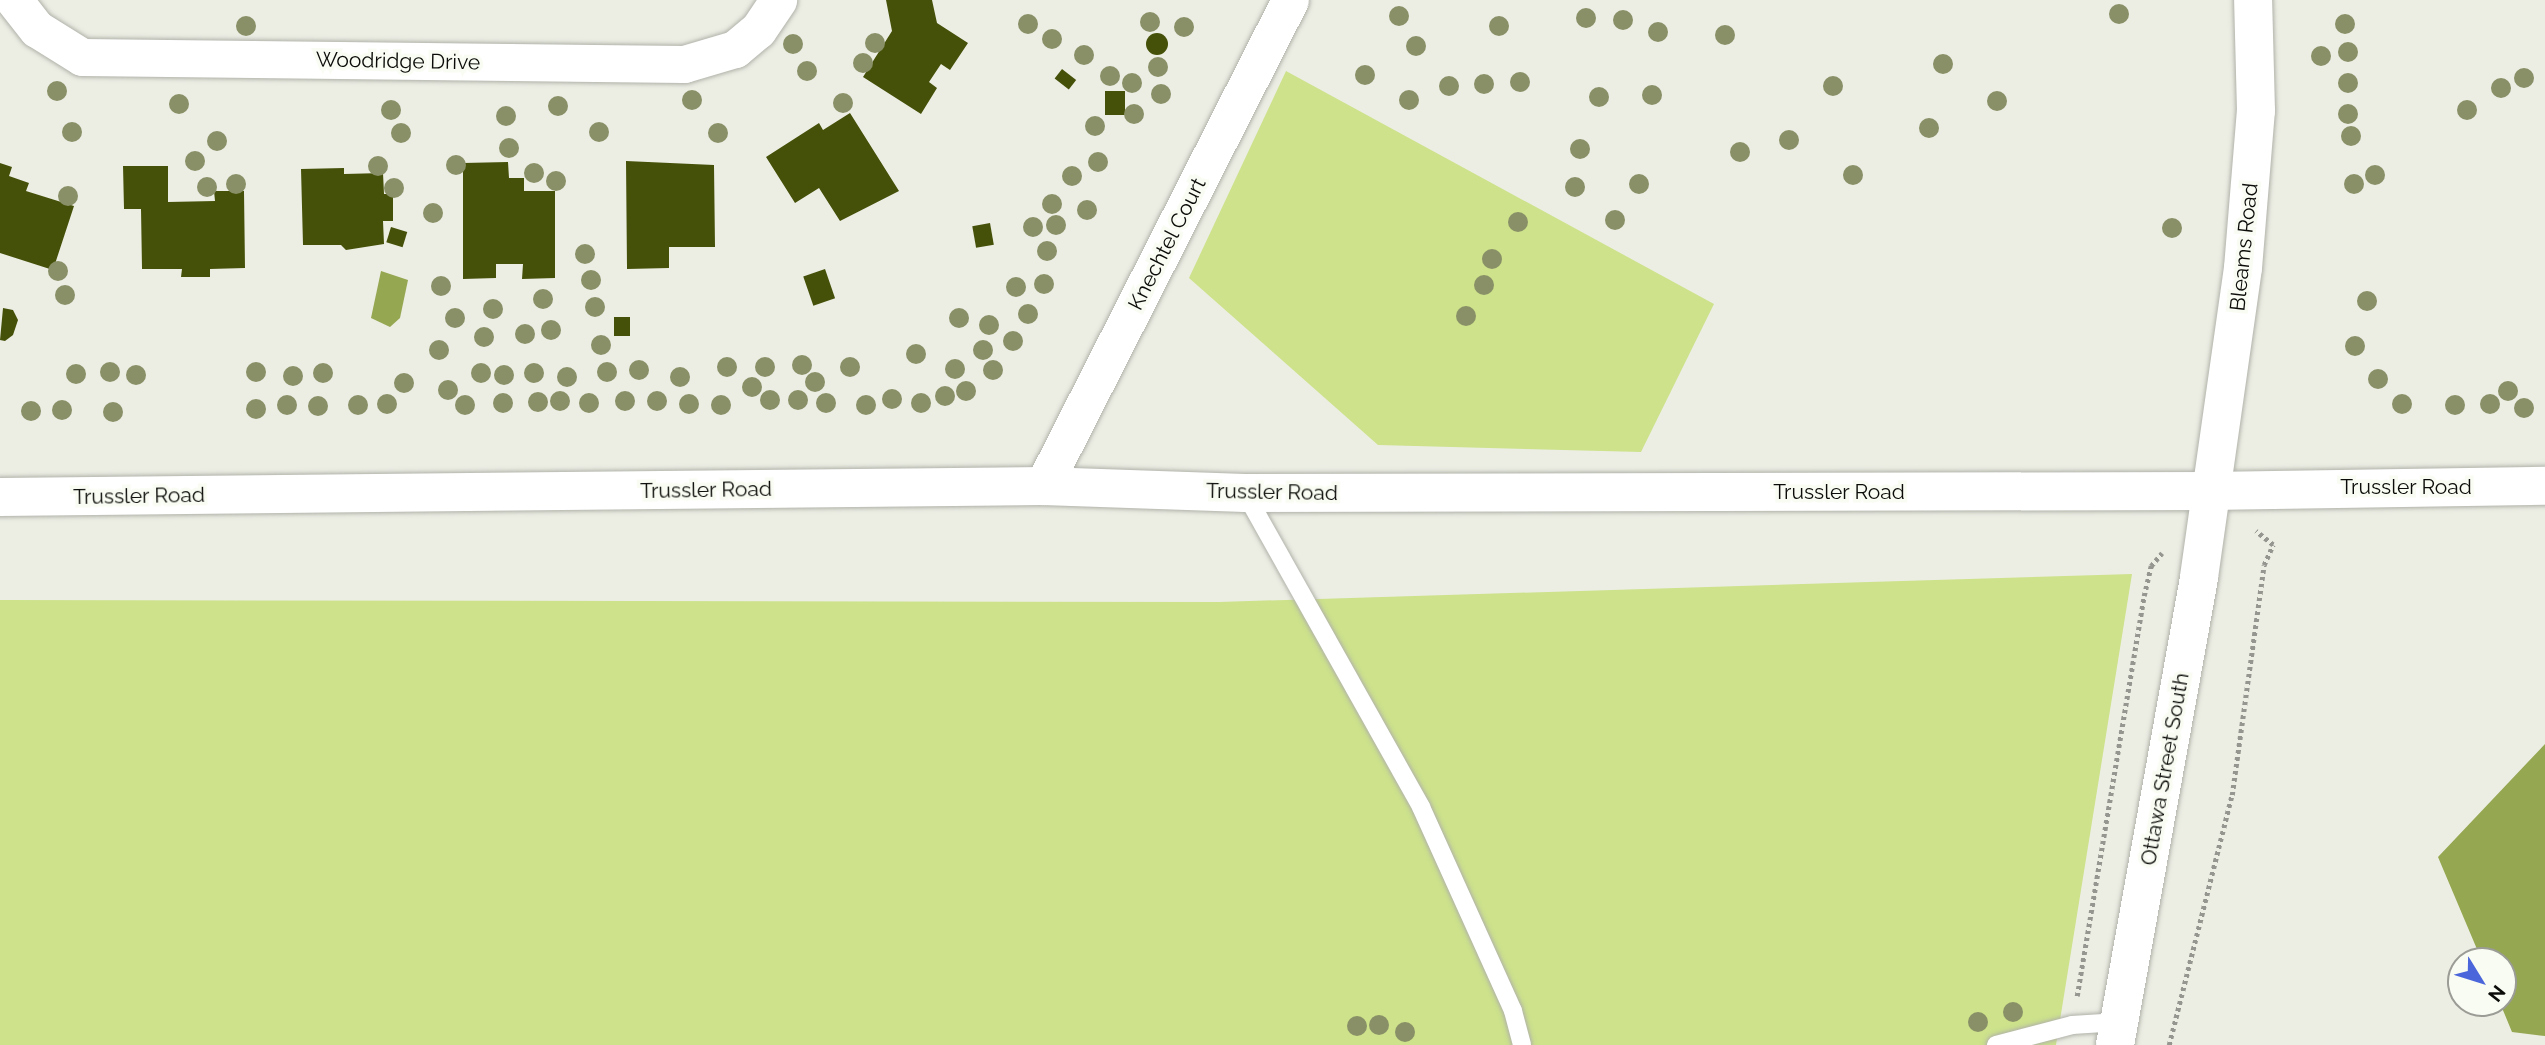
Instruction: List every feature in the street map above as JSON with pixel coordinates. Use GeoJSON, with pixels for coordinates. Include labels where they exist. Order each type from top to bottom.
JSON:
{"type":"FeatureCollection","features":[{"type":"Feature","properties":{"kind":"main road","name":"Bleams Road"},"geometry":{"type":"LineString","coordinates":[[2209,491],[2224,411],[2251,189],[2256,111],[2253,0]]}},
{"type":"Feature","properties":{"kind":"main road","name":"Trussler Road"},"geometry":{"type":"LineString","coordinates":[[0,497],[1043,486],[1245,493],[2209,491],[2545,486]]}},
{"type":"Feature","properties":{"kind":"main road","name":"Ottawa Street South"},"geometry":{"type":"LineString","coordinates":[[2117,1033],[2199,577],[2209,491]]}},
{"type":"Feature","properties":{"kind":"street","name":"Woodridge Drive"},"geometry":{"type":"LineString","coordinates":[[15,0],[37,29],[82,57],[684,64],[735,49],[758,30],[778,0]]}},
{"type":"Feature","properties":{"kind":"street","name":"Knechtel Court"},"geometry":{"type":"LineString","coordinates":[[1043,486],[1290,0]]}},
{"type":"Feature","properties":{"kind":"lane"},"geometry":{"type":"LineString","coordinates":[[1245,493],[1421,807],[1513,1011],[1522,1045]]}},
{"type":"Feature","properties":{"kind":"lane"},"geometry":{"type":"LineString","coordinates":[[1996,1045],[2072,1026],[2117,1033]]}},
{"type":"Feature","properties":{"kind":"path"},"geometry":{"type":"LineString","coordinates":[[2169,1045],[2232,795],[2264,565],[2273,545],[2209,491]]}},
{"type":"Feature","properties":{"kind":"path"},"geometry":{"type":"LineString","coordinates":[[2072,1026],[2144,596],[2151,566],[2168,545]]}},
{"type":"Feature","properties":{"kind":"shaded area"},"geometry":{"type":"Polygon","coordinates":[[[1286,71],[1714,304],[1641,452],[1378,445],[1189,278],[1286,71]]]}},
{"type":"Feature","properties":{"kind":"shaded area"},"geometry":{"type":"Polygon","coordinates":[[[381,271],[408,280],[400,318],[390,327],[371,318],[381,271]]]}},
{"type":"Feature","properties":{"kind":"shaded area"},"geometry":{"type":"Polygon","coordinates":[[[2132,574],[2056,1045],[0,1045],[0,600],[1219,602],[2132,574]]]}},
{"type":"Feature","properties":{"kind":"shaded area"},"geometry":{"type":"Polygon","coordinates":[[[2545,744],[2545,1036],[2512,1032],[2506,1017],[2517,1017],[2517,947],[2476,947],[2438,857],[2545,744]]]}},
{"type":"Feature","properties":{"kind":"building"},"geometry":{"type":"Polygon","coordinates":[[[886,0],[932,0],[937,23],[968,43],[950,70],[941,64],[929,82],[937,88],[921,114],[863,77],[892,31],[886,0]]]}},
{"type":"Feature","properties":{"kind":"building"},"geometry":{"type":"Polygon","coordinates":[[[1157,33],[1165,36],[1168,44],[1165,52],[1157,55],[1149,52],[1146,44],[1149,36],[1157,33]]]}},
{"type":"Feature","properties":{"kind":"building"},"geometry":{"type":"Polygon","coordinates":[[[1062,69],[1076,80],[1069,90],[1055,78],[1062,69]]]}},
{"type":"Feature","properties":{"kind":"building"},"geometry":{"type":"Polygon","coordinates":[[[1105,91],[1125,91],[1125,115],[1105,115],[1105,91]]]}},
{"type":"Feature","properties":{"kind":"building"},"geometry":{"type":"Polygon","coordinates":[[[850,113],[899,191],[840,221],[819,188],[795,203],[766,157],[819,123],[823,130],[850,113]]]}},
{"type":"Feature","properties":{"kind":"building"},"geometry":{"type":"Polygon","coordinates":[[[626,161],[714,165],[715,247],[669,247],[669,268],[627,269],[626,161]]]}},
{"type":"Feature","properties":{"kind":"building"},"geometry":{"type":"Polygon","coordinates":[[[508,162],[509,178],[524,178],[524,191],[555,191],[555,278],[522,279],[523,264],[496,264],[496,278],[463,279],[463,163],[508,162]]]}},
{"type":"Feature","properties":{"kind":"building"},"geometry":{"type":"Polygon","coordinates":[[[0,163],[12,167],[9,176],[29,183],[26,191],[74,206],[53,270],[0,253],[0,163]]]}},
{"type":"Feature","properties":{"kind":"building"},"geometry":{"type":"Polygon","coordinates":[[[123,166],[168,166],[168,202],[215,201],[214,191],[244,191],[245,268],[210,269],[210,277],[181,277],[182,269],[142,269],[141,209],[124,209],[123,166]]]}},
{"type":"Feature","properties":{"kind":"building"},"geometry":{"type":"Polygon","coordinates":[[[344,168],[344,174],[383,173],[384,194],[393,194],[393,221],[383,221],[384,244],[346,250],[341,245],[303,245],[301,169],[344,168]]]}},
{"type":"Feature","properties":{"kind":"building"},"geometry":{"type":"Polygon","coordinates":[[[990,223],[994,245],[976,248],[972,226],[990,223]]]}},
{"type":"Feature","properties":{"kind":"building"},"geometry":{"type":"Polygon","coordinates":[[[391,227],[407,232],[403,247],[386,242],[391,227]]]}},
{"type":"Feature","properties":{"kind":"building"},"geometry":{"type":"Polygon","coordinates":[[[825,269],[835,298],[813,306],[803,276],[825,269]]]}},
{"type":"Feature","properties":{"kind":"building"},"geometry":{"type":"Polygon","coordinates":[[[3,308],[13,310],[18,320],[13,335],[5,341],[0,340],[3,308]]]}},
{"type":"Feature","properties":{"kind":"building"},"geometry":{"type":"Polygon","coordinates":[[[614,317],[630,317],[630,336],[614,336],[614,317]]]}}]}
